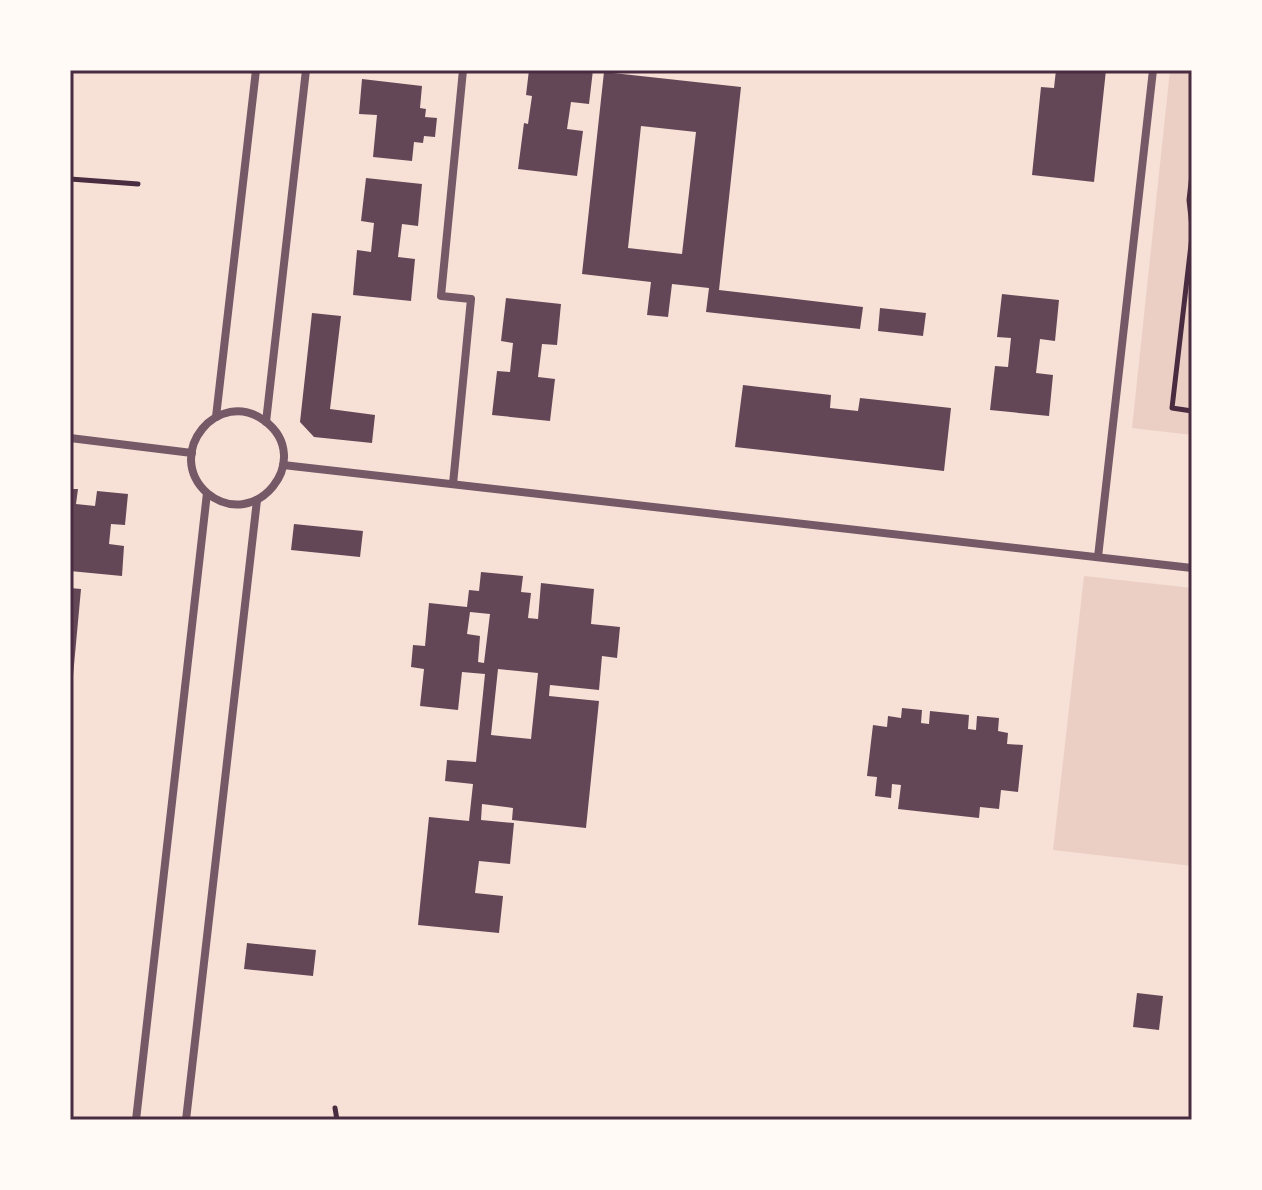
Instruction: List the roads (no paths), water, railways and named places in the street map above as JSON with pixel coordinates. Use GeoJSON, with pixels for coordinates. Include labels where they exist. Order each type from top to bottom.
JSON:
{"type":"FeatureCollection","features":[{"type":"Feature","properties":{"kind":"street"},"geometry":{"type":"LineString","coordinates":[[216,417],[256,70]]}},
{"type":"Feature","properties":{"kind":"street"},"geometry":{"type":"LineString","coordinates":[[266,422],[306,70]]}},
{"type":"Feature","properties":{"kind":"street"},"geometry":{"type":"LineString","coordinates":[[453,484],[471,299],[441,296],[463,70]]}},
{"type":"Feature","properties":{"kind":"street"},"geometry":{"type":"LineString","coordinates":[[1098,557],[1153,70]]}},
{"type":"Feature","properties":{"kind":"street"},"geometry":{"type":"LineString","coordinates":[[233,412],[248,413],[275,430],[282,444],[281,476],[273,489],[257,500],[228,504],[213,498],[195,477],[191,462],[192,448],[197,434],[216,417],[233,412]]}},
{"type":"Feature","properties":{"kind":"street"},"geometry":{"type":"LineString","coordinates":[[70,438],[192,453]]}},
{"type":"Feature","properties":{"kind":"street"},"geometry":{"type":"LineString","coordinates":[[283,465],[1192,568]]}},
{"type":"Feature","properties":{"kind":"street"},"geometry":{"type":"LineString","coordinates":[[136,1120],[207,493]]}},
{"type":"Feature","properties":{"kind":"street"},"geometry":{"type":"LineString","coordinates":[[186,1120],[257,500]]}}]}
